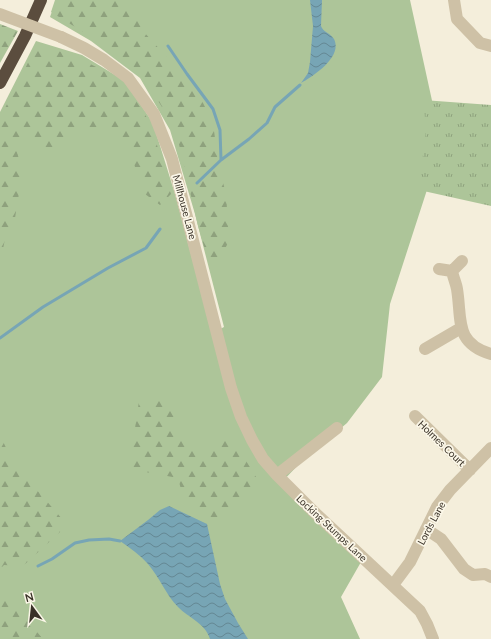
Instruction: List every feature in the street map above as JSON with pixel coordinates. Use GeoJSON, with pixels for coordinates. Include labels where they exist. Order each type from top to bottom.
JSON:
{"type":"FeatureCollection","features":[{"type":"Feature","properties":{"kind":"highway"},"geometry":{"type":"LineString","coordinates":[[0,83],[25,36],[41,0]]}},
{"type":"Feature","properties":{"kind":"street"},"geometry":{"type":"LineString","coordinates":[[454,0],[457,19],[480,43],[491,46]]}},
{"type":"Feature","properties":{"kind":"street","name":"Millhouse Lane"},"geometry":{"type":"LineString","coordinates":[[0,14],[61,37],[104,60],[128,78],[154,114],[172,159],[231,388],[241,417],[252,440],[263,459],[277,475]]}},
{"type":"Feature","properties":{"kind":"street"},"geometry":{"type":"LineString","coordinates":[[452,271],[462,261]]}},
{"type":"Feature","properties":{"kind":"street"},"geometry":{"type":"LineString","coordinates":[[439,269],[452,271]]}},
{"type":"Feature","properties":{"kind":"street"},"geometry":{"type":"LineString","coordinates":[[452,271],[457,289],[461,328],[467,339],[477,348],[491,354]]}},
{"type":"Feature","properties":{"kind":"street"},"geometry":{"type":"LineString","coordinates":[[425,349],[461,328]]}},
{"type":"Feature","properties":{"kind":"street","name":"Holmes Court"},"geometry":{"type":"LineString","coordinates":[[415,416],[470,470]]}},
{"type":"Feature","properties":{"kind":"street"},"geometry":{"type":"LineString","coordinates":[[277,475],[337,428]]}},
{"type":"Feature","properties":{"kind":"street","name":"Lords Lane"},"geometry":{"type":"LineString","coordinates":[[393,585],[410,562],[436,508],[450,490],[491,448]]}},
{"type":"Feature","properties":{"kind":"street","name":"Locking Stumps Lane"},"geometry":{"type":"LineString","coordinates":[[277,475],[313,511],[420,611],[428,624],[433,639]]}},
{"type":"Feature","properties":{"kind":"street"},"geometry":{"type":"LineString","coordinates":[[426,529],[441,539],[464,569],[473,575],[485,574],[491,578]]}},
{"type":"Feature","properties":{"kind":"green space"},"geometry":{"type":"Polygon","coordinates":[[[55,0],[132,0],[134,12],[143,31],[183,75],[203,103],[213,123],[219,169],[226,193],[229,241],[216,266],[210,267],[198,226],[178,140],[162,107],[144,79],[93,38],[51,12],[55,0]]]}},
{"type":"Feature","properties":{"kind":"green space"},"geometry":{"type":"Polygon","coordinates":[[[56,0],[410,0],[438,128],[437,159],[390,304],[382,377],[347,423],[300,463],[280,484],[361,562],[341,597],[360,639],[0,639],[0,112],[36,41],[82,55],[125,81],[153,123],[175,194],[212,333],[224,327],[195,214],[170,130],[140,78],[91,41],[50,17],[56,0]]]}},
{"type":"Feature","properties":{"kind":"green space"},"geometry":{"type":"Polygon","coordinates":[[[0,24],[18,31],[0,63],[0,24]]]}},
{"type":"Feature","properties":{"kind":"green space"},"geometry":{"type":"Polygon","coordinates":[[[37,45],[73,55],[123,81],[151,124],[171,194],[160,205],[145,194],[131,156],[116,133],[93,127],[69,134],[47,152],[41,139],[27,138],[16,148],[21,167],[21,181],[15,218],[5,239],[0,264],[0,118],[37,45]]]}},
{"type":"Feature","properties":{"kind":"green space"},"geometry":{"type":"Polygon","coordinates":[[[423,100],[491,105],[491,206],[419,190],[426,128],[423,100]]]}},
{"type":"Feature","properties":{"kind":"green space"},"geometry":{"type":"Polygon","coordinates":[[[172,399],[177,429],[204,459],[230,435],[261,485],[210,523],[183,497],[178,478],[129,469],[139,401],[172,399]]]}},
{"type":"Feature","properties":{"kind":"green space"},"geometry":{"type":"Polygon","coordinates":[[[0,435],[16,469],[37,490],[63,520],[60,532],[23,566],[4,565],[0,569],[0,435]]]}},
{"type":"Feature","properties":{"kind":"green space"},"geometry":{"type":"Polygon","coordinates":[[[0,589],[43,639],[0,639],[0,589]]]}},
{"type":"Feature","properties":{"kind":"water"},"geometry":{"type":"Polygon","coordinates":[[[310,0],[322,0],[321,26],[323,30],[334,39],[336,46],[331,59],[319,71],[301,83],[308,73],[310,62],[313,26],[310,0]]]}},
{"type":"Feature","properties":{"kind":"water"},"geometry":{"type":"Polygon","coordinates":[[[169,506],[207,524],[220,584],[225,599],[248,639],[210,639],[208,633],[201,625],[178,607],[166,592],[148,564],[120,541],[160,510],[169,506]]]}},
{"type":"Feature","properties":{"kind":"waterway"},"geometry":{"type":"LineString","coordinates":[[168,46],[213,109],[220,130],[221,160]]}},
{"type":"Feature","properties":{"kind":"waterway"},"geometry":{"type":"LineString","coordinates":[[197,183],[221,160],[267,123],[275,107],[300,85]]}},
{"type":"Feature","properties":{"kind":"waterway"},"geometry":{"type":"LineString","coordinates":[[0,338],[43,307],[108,268],[146,248],[160,229]]}},
{"type":"Feature","properties":{"kind":"waterway"},"geometry":{"type":"LineString","coordinates":[[38,566],[52,559],[75,543],[89,540],[109,539],[120,541]]}}]}
